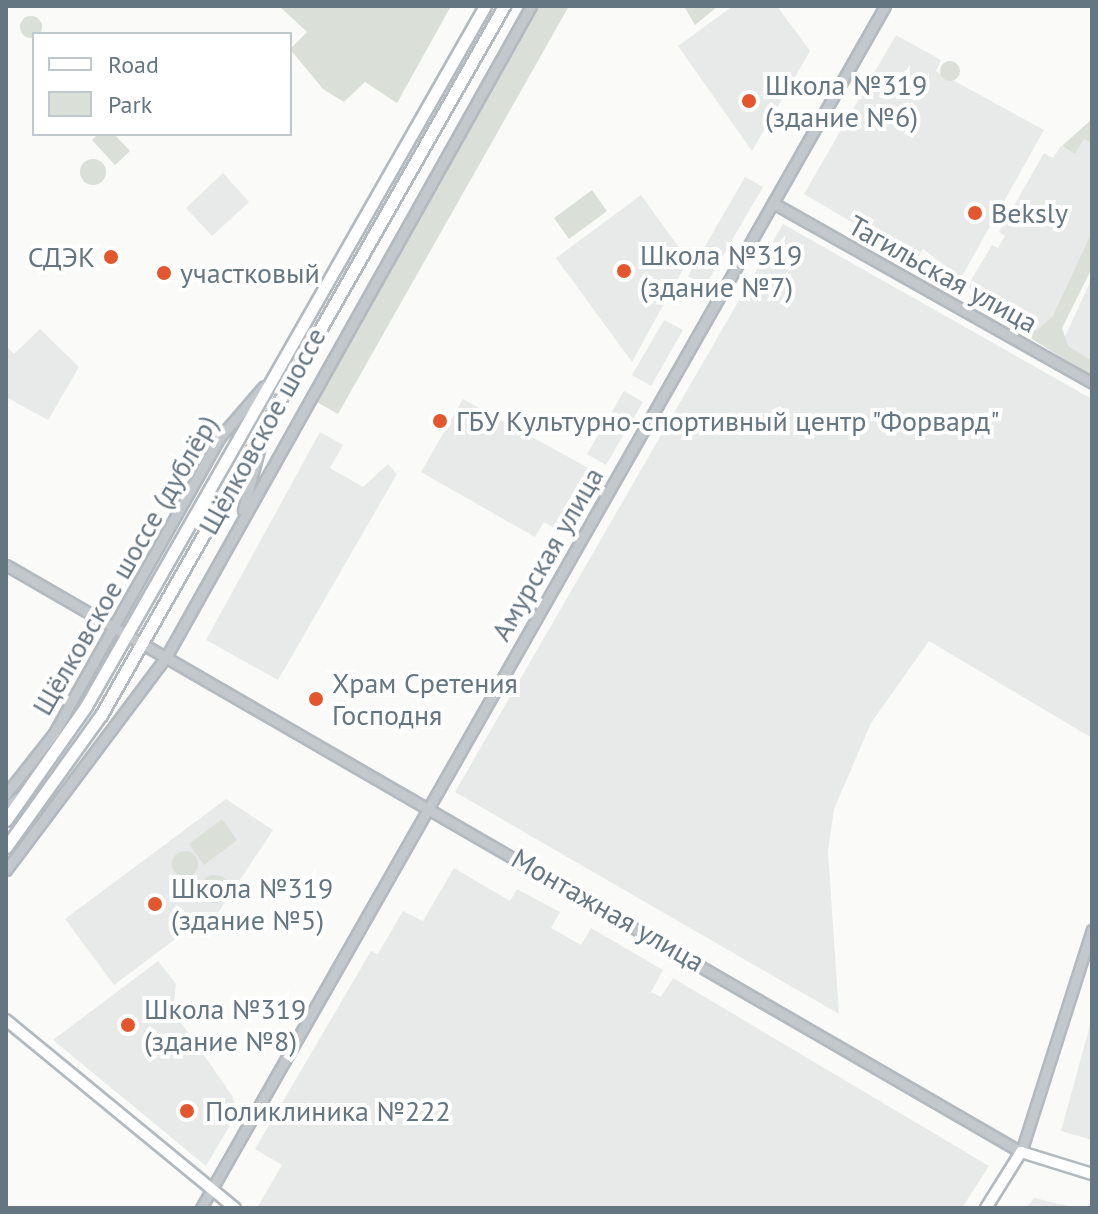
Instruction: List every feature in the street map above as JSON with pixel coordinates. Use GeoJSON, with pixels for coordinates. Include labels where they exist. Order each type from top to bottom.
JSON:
{"type":"FeatureCollection","features":[{"type":"Feature","properties":{"kind":"main road","name":"Щёлковское шоссе"},"geometry":{"type":"LineString","coordinates":[[6,820],[30,790],[128,635],[485,6]]}},
{"type":"Feature","properties":{"kind":"main road","name":"Щёлковское шоссе"},"geometry":{"type":"LineString","coordinates":[[6,847],[71,764],[504,6]]}},
{"type":"Feature","properties":{"kind":"main road"},"geometry":{"type":"LineString","coordinates":[[6,1020],[235,1208]]}},
{"type":"Feature","properties":{"kind":"main road","name":"Монтажная улица"},"geometry":{"type":"LineString","coordinates":[[1021,1152],[1092,1174]]}},
{"type":"Feature","properties":{"kind":"main road"},"geometry":{"type":"LineString","coordinates":[[986,1208],[1021,1152]]}},
{"type":"Feature","properties":{"kind":"street"},"geometry":{"type":"LineString","coordinates":[[6,870],[166,657],[531,6]]}},
{"type":"Feature","properties":{"kind":"street","name":"Амурская улица"},"geometry":{"type":"LineString","coordinates":[[201,1208],[215,1192],[428,807],[885,6]]}},
{"type":"Feature","properties":{"kind":"street","name":"Тагильская улица"},"geometry":{"type":"LineString","coordinates":[[773,203],[1092,383]]}},
{"type":"Feature","properties":{"kind":"street","name":"Щёлковское шоссе (дублёр)"},"geometry":{"type":"LineString","coordinates":[[6,794],[54,733],[220,437],[283,360]]}},
{"type":"Feature","properties":{"kind":"street"},"geometry":{"type":"LineString","coordinates":[[242,517],[266,426]]}},
{"type":"Feature","properties":{"kind":"street","name":"Монтажная улица"},"geometry":{"type":"LineString","coordinates":[[6,565],[1021,1152]]}},
{"type":"Feature","properties":{"kind":"street"},"geometry":{"type":"LineString","coordinates":[[6,806],[30,790]]}},
{"type":"Feature","properties":{"kind":"street"},"geometry":{"type":"LineString","coordinates":[[1021,1152],[1092,930]]}},
{"type":"Feature","properties":{"kind":"shaded area","name":"Школа №319 (здание №6)"},"geometry":{"type":"Polygon","coordinates":[[[733,6],[777,6],[810,51],[752,151],[678,46],[733,6]]]}},
{"type":"Feature","properties":{"kind":"shaded area"},"geometry":{"type":"Polygon","coordinates":[[[896,35],[941,60],[936,71],[1044,130],[961,278],[923,249],[916,260],[804,194],[896,35]]]}},
{"type":"Feature","properties":{"kind":"shaded area"},"geometry":{"type":"Polygon","coordinates":[[[1084,139],[1092,144],[1092,255],[1051,338],[967,287],[992,245],[998,248],[1005,236],[999,232],[1044,153],[1053,158],[1061,146],[1075,154],[1084,139]]]}},
{"type":"Feature","properties":{"kind":"shaded area"},"geometry":{"type":"Polygon","coordinates":[[[223,173],[249,202],[212,236],[186,208],[223,173]]]}},
{"type":"Feature","properties":{"kind":"shaded area"},"geometry":{"type":"Polygon","coordinates":[[[745,177],[763,187],[705,286],[688,276],[745,177]]]}},
{"type":"Feature","properties":{"kind":"shaded area","name":"Школа №319 (здание №7)"},"geometry":{"type":"Polygon","coordinates":[[[641,195],[688,260],[632,362],[556,258],[641,195]]]}},
{"type":"Feature","properties":{"kind":"shaded area"},"geometry":{"type":"Polygon","coordinates":[[[783,224],[1092,399],[1092,738],[929,641],[871,723],[834,809],[828,851],[839,1014],[455,792],[783,224]]]}},
{"type":"Feature","properties":{"kind":"shaded area"},"geometry":{"type":"Polygon","coordinates":[[[1092,278],[1092,363],[1061,345],[1092,278]]]}},
{"type":"Feature","properties":{"kind":"shaded area"},"geometry":{"type":"Polygon","coordinates":[[[664,320],[683,330],[651,386],[632,375],[664,320]]]}},
{"type":"Feature","properties":{"kind":"shaded area"},"geometry":{"type":"Polygon","coordinates":[[[40,329],[79,367],[48,420],[6,397],[6,346],[14,354],[40,329]]]}},
{"type":"Feature","properties":{"kind":"shaded area"},"geometry":{"type":"Polygon","coordinates":[[[624,391],[643,402],[606,465],[587,454],[624,391]]]}},
{"type":"Feature","properties":{"kind":"shaded area"},"geometry":{"type":"Polygon","coordinates":[[[463,399],[601,475],[567,535],[544,522],[535,537],[421,472],[463,399]]]}},
{"type":"Feature","properties":{"kind":"shaded area"},"geometry":{"type":"Polygon","coordinates":[[[320,432],[343,445],[330,468],[363,487],[388,464],[397,474],[278,680],[206,640],[320,432]]]}},
{"type":"Feature","properties":{"kind":"shaded area","name":"Школа №319 (здание №5)"},"geometry":{"type":"Polygon","coordinates":[[[226,799],[273,830],[202,937],[193,926],[114,985],[65,919],[226,799]]]}},
{"type":"Feature","properties":{"kind":"shaded area"},"geometry":{"type":"Polygon","coordinates":[[[454,868],[510,901],[517,889],[560,912],[551,928],[581,945],[591,928],[663,970],[651,992],[661,997],[673,978],[989,1166],[962,1208],[257,1208],[282,1165],[255,1149],[371,951],[378,954],[403,911],[423,921],[454,868]]]}},
{"type":"Feature","properties":{"kind":"shaded area","name":"Школа №319 (здание №8)"},"geometry":{"type":"Polygon","coordinates":[[[158,961],[176,984],[173,1011],[233,1097],[236,1115],[206,1166],[53,1040],[158,961]]]}},
{"type":"Feature","properties":{"kind":"shaded area"},"geometry":{"type":"Polygon","coordinates":[[[1092,1018],[1092,1140],[1061,1131],[1092,1018]]]}},
{"type":"Feature","properties":{"kind":"shaded area"},"geometry":{"type":"Polygon","coordinates":[[[1034,1198],[1077,1208],[1027,1208],[1034,1198]]]}},
{"type":"Feature","properties":{"kind":"green space"},"geometry":{"type":"Polygon","coordinates":[[[279,6],[451,6],[397,103],[365,82],[344,102],[323,89],[292,51],[292,47],[307,32],[279,6]]]}},
{"type":"Feature","properties":{"kind":"green space"},"geometry":{"type":"Polygon","coordinates":[[[539,6],[569,6],[338,414],[315,401],[539,6]]]}},
{"type":"Feature","properties":{"kind":"green space"},"geometry":{"type":"Polygon","coordinates":[[[684,6],[718,6],[695,25],[684,6]]]}},
{"type":"Feature","properties":{"kind":"green space"},"geometry":{"type":"Polygon","coordinates":[[[31,16],[41,23],[40,32],[32,32],[32,38],[23,35],[20,27],[23,19],[31,16]]]}},
{"type":"Feature","properties":{"kind":"green space"},"geometry":{"type":"Polygon","coordinates":[[[946,61],[954,61],[960,71],[954,81],[946,81],[940,75],[940,67],[946,61]]]}},
{"type":"Feature","properties":{"kind":"green space"},"geometry":{"type":"Polygon","coordinates":[[[1092,119],[1092,144],[1084,139],[1075,154],[1062,146],[1092,119]]]}},
{"type":"Feature","properties":{"kind":"green space"},"geometry":{"type":"Polygon","coordinates":[[[96,136],[116,136],[130,151],[115,165],[92,140],[96,136]]]}},
{"type":"Feature","properties":{"kind":"green space"},"geometry":{"type":"Polygon","coordinates":[[[93,159],[102,163],[106,172],[102,181],[93,185],[84,181],[80,172],[84,163],[93,159]]]}},
{"type":"Feature","properties":{"kind":"green space"},"geometry":{"type":"Polygon","coordinates":[[[592,190],[607,211],[569,239],[554,218],[592,190]]]}},
{"type":"Feature","properties":{"kind":"green space"},"geometry":{"type":"Polygon","coordinates":[[[1092,232],[1092,268],[1062,328],[1068,346],[1092,361],[1092,376],[1004,322],[1037,330],[1053,316],[1092,232]]]}},
{"type":"Feature","properties":{"kind":"green space"},"geometry":{"type":"Polygon","coordinates":[[[222,819],[237,840],[204,865],[189,844],[222,819]]]}},
{"type":"Feature","properties":{"kind":"green space"},"geometry":{"type":"Polygon","coordinates":[[[185,851],[194,855],[198,864],[194,873],[185,877],[176,873],[172,864],[176,855],[185,851]]]}},
{"type":"Feature","properties":{"kind":"green space"},"geometry":{"type":"Polygon","coordinates":[[[215,875],[225,879],[229,889],[225,899],[215,903],[205,899],[201,889],[205,879],[215,875]]]}},
{"type":"Feature","properties":{"kind":"place","name":"Школа №319 (здание №6)"},"geometry":{"type":"Point","coordinates":[749,101]}},
{"type":"Feature","properties":{"kind":"place","name":"Beksly"},"geometry":{"type":"Point","coordinates":[975,213]}},
{"type":"Feature","properties":{"kind":"place","name":"СДЭК"},"geometry":{"type":"Point","coordinates":[111,257]}},
{"type":"Feature","properties":{"kind":"place","name":"Школа №319 (здание №7)"},"geometry":{"type":"Point","coordinates":[624,271]}},
{"type":"Feature","properties":{"kind":"place","name":"участковый"},"geometry":{"type":"Point","coordinates":[164,273]}},
{"type":"Feature","properties":{"kind":"place","name":"ГБУ Культурно-спортивный центр \"Форвард\""},"geometry":{"type":"Point","coordinates":[440,421]}},
{"type":"Feature","properties":{"kind":"place","name":"Храм Сретения Господня"},"geometry":{"type":"Point","coordinates":[316,699]}},
{"type":"Feature","properties":{"kind":"place","name":"Школа №319 (здание №5)"},"geometry":{"type":"Point","coordinates":[155,904]}},
{"type":"Feature","properties":{"kind":"place","name":"Школа №319 (здание №8)"},"geometry":{"type":"Point","coordinates":[128,1025]}},
{"type":"Feature","properties":{"kind":"place","name":"Поликлиника №222"},"geometry":{"type":"Point","coordinates":[187,1111]}}]}
